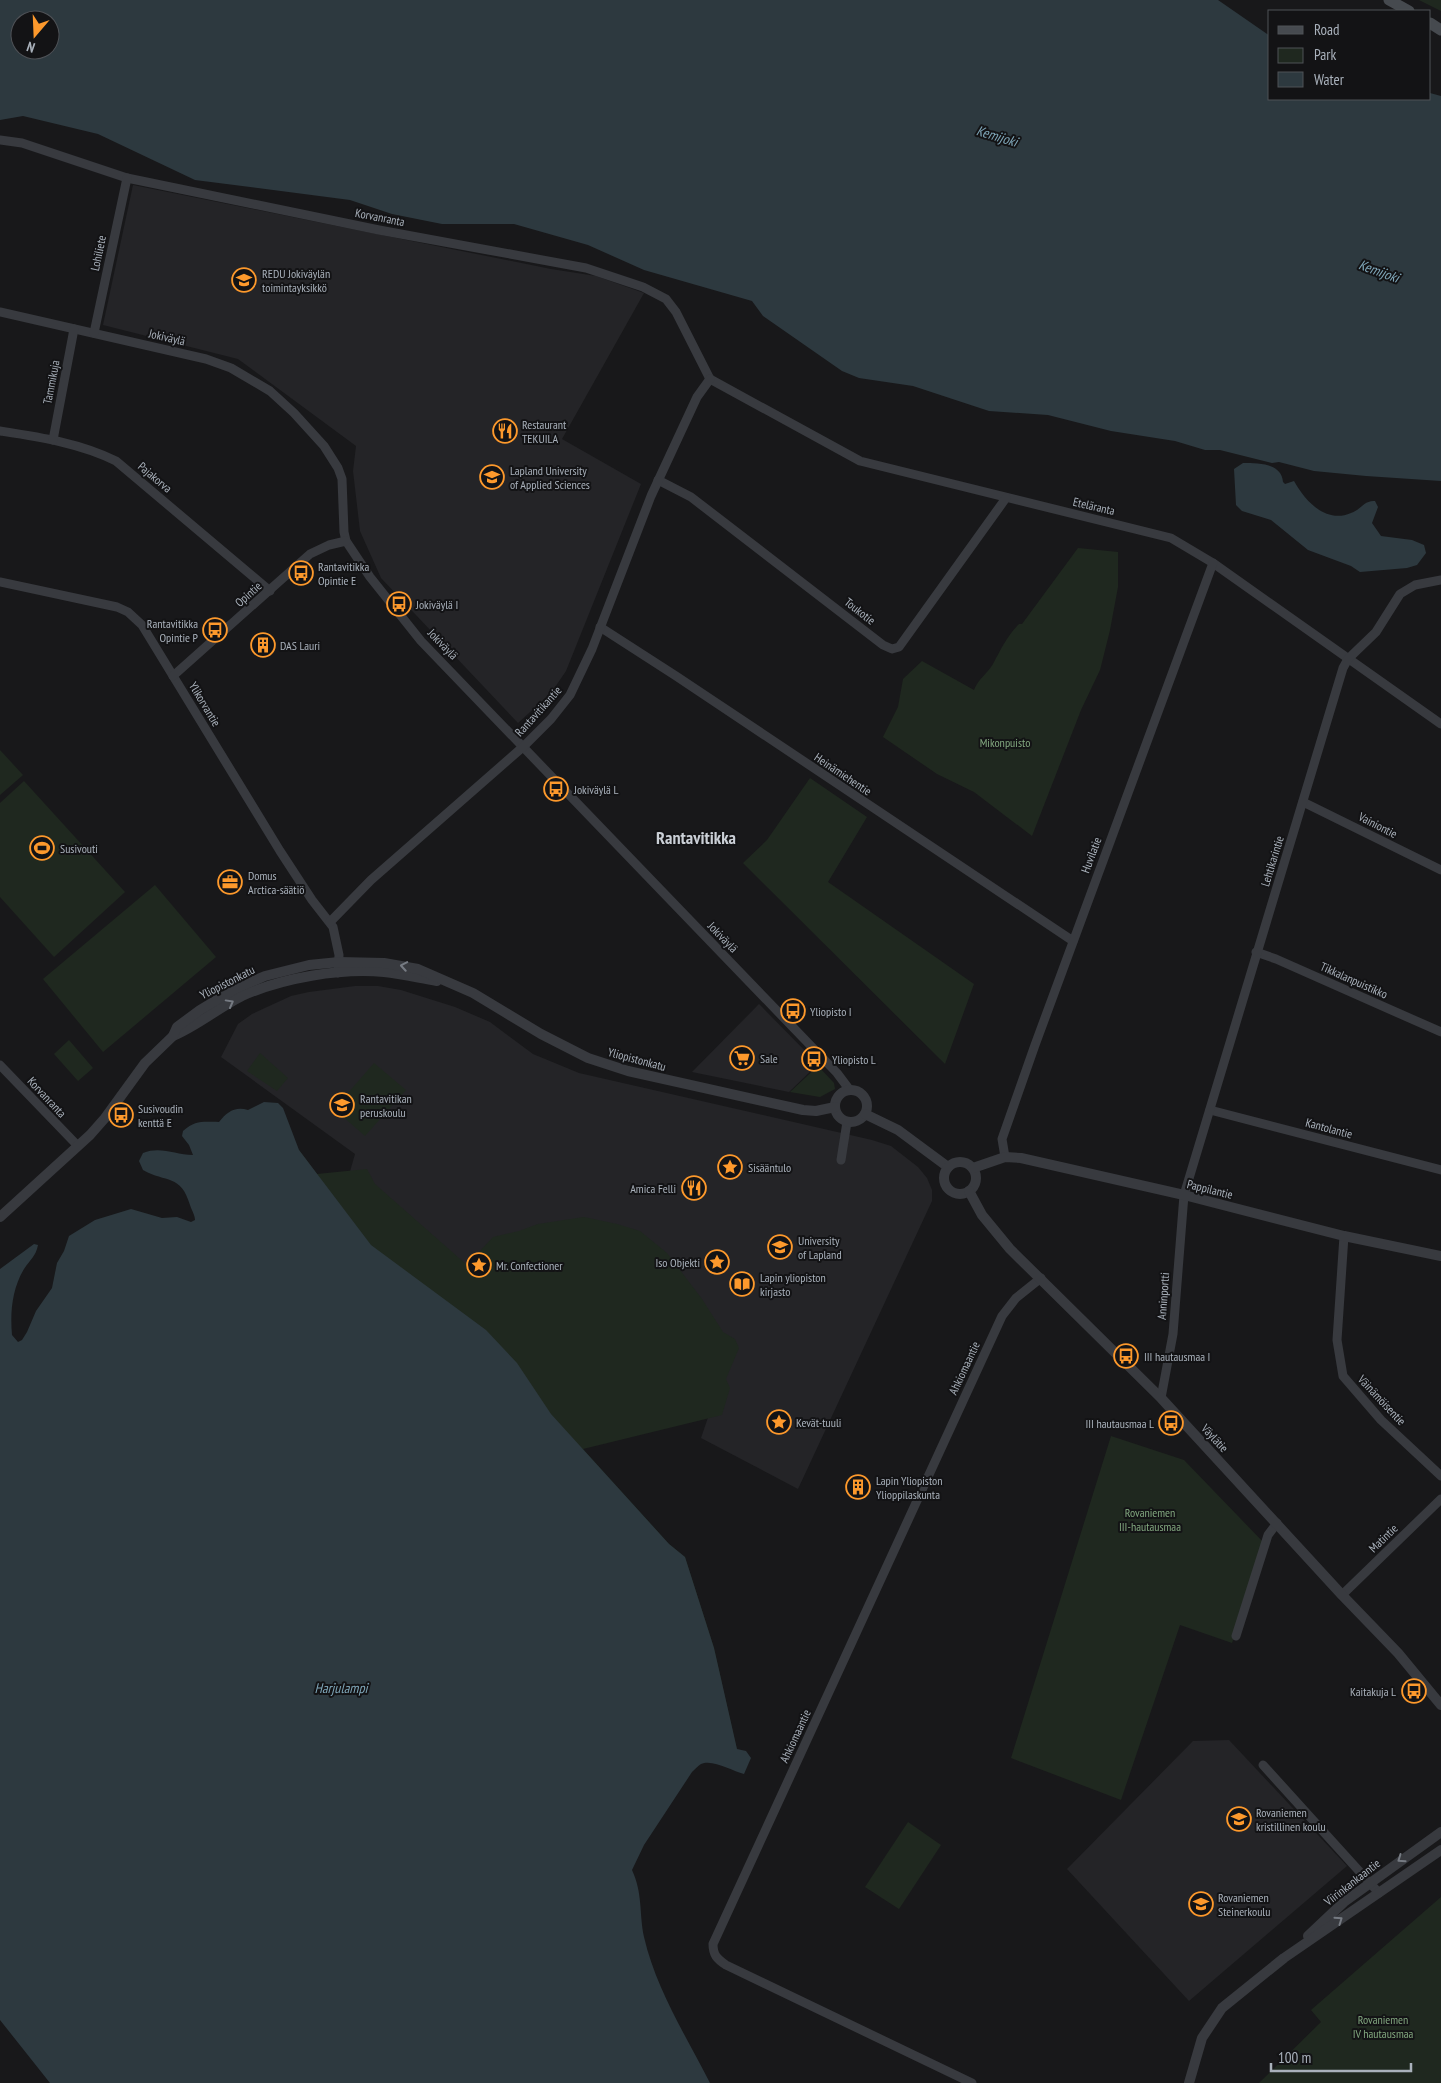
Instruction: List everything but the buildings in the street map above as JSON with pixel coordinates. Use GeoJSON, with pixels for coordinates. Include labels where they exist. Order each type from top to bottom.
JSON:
{"type":"FeatureCollection","features":[{"type":"Feature","properties":{"kind":"main road"},"geometry":{"type":"LineString","coordinates":[[1389,0],[1407,10]]}},
{"type":"Feature","properties":{"kind":"street","name":"Korvanranta"},"geometry":{"type":"LineString","coordinates":[[0,140],[22,143],[127,178],[379,230],[586,268],[643,287],[666,299],[676,312],[710,379]]}},
{"type":"Feature","properties":{"kind":"street","name":"Lohiliete"},"geometry":{"type":"LineString","coordinates":[[94,333],[127,178]]}},
{"type":"Feature","properties":{"kind":"street","name":"Jokiväylä"},"geometry":{"type":"LineString","coordinates":[[0,312],[206,359],[231,368],[270,390],[308,428],[338,468],[342,479],[346,541],[370,577],[421,641],[837,1073],[849,1090]]}},
{"type":"Feature","properties":{"kind":"street","name":"Tammikuja"},"geometry":{"type":"LineString","coordinates":[[53,440],[74,329]]}},
{"type":"Feature","properties":{"kind":"street","name":"Rantavitikantie"},"geometry":{"type":"LineString","coordinates":[[330,922],[371,880],[524,746],[551,719],[570,695],[583,670],[658,480],[697,397],[710,379]]}},
{"type":"Feature","properties":{"kind":"street","name":"Eteläranta"},"geometry":{"type":"LineString","coordinates":[[710,379],[860,461],[1171,538],[1212,563],[1441,724]]}},
{"type":"Feature","properties":{"kind":"street","name":"Pajakorva"},"geometry":{"type":"LineString","coordinates":[[0,431],[53,440],[104,454],[116,461],[270,591]]}},
{"type":"Feature","properties":{"kind":"street","name":"Toukotie"},"geometry":{"type":"LineString","coordinates":[[658,480],[691,497],[883,645],[892,649],[899,648],[1006,498]]}},
{"type":"Feature","properties":{"kind":"street","name":"Opintie"},"geometry":{"type":"LineString","coordinates":[[173,676],[317,550],[346,541]]}},
{"type":"Feature","properties":{"kind":"street","name":"Huvilatie"},"geometry":{"type":"LineString","coordinates":[[1005,1157],[1002,1139],[1212,563]]}},
{"type":"Feature","properties":{"kind":"street","name":"Lehtikarintie"},"geometry":{"type":"LineString","coordinates":[[1184,1195],[1343,668],[1348,659],[1376,632],[1400,594],[1415,585],[1441,580]]}},
{"type":"Feature","properties":{"kind":"street","name":"Ylikorvantie"},"geometry":{"type":"LineString","coordinates":[[0,582],[107,604],[128,612],[148,632],[280,851],[312,900],[330,922]]}},
{"type":"Feature","properties":{"kind":"street","name":"Heinämiehentie"},"geometry":{"type":"LineString","coordinates":[[600,627],[1073,941]]}},
{"type":"Feature","properties":{"kind":"street","name":"Vainiontie"},"geometry":{"type":"LineString","coordinates":[[1303,802],[1441,870]]}},
{"type":"Feature","properties":{"kind":"street"},"geometry":{"type":"LineString","coordinates":[[330,922],[336,935],[339,967]]}},
{"type":"Feature","properties":{"kind":"street","name":"Tikkalanpuistikko"},"geometry":{"type":"LineString","coordinates":[[1256,952],[1276,959],[1441,1032]]}},
{"type":"Feature","properties":{"kind":"street","name":"Yliopistonkatu"},"geometry":{"type":"LineString","coordinates":[[0,1217],[90,1134],[105,1118],[145,1063],[173,1036],[178,1027],[185,1021],[235,989],[265,976],[309,965],[382,972],[450,983],[488,1001],[566,1048],[608,1065],[803,1110],[816,1111],[835,1108]]}},
{"type":"Feature","properties":{"kind":"street","name":"Korvanranta"},"geometry":{"type":"LineString","coordinates":[[0,1065],[77,1145]]}},
{"type":"Feature","properties":{"kind":"street"},"geometry":{"type":"LineString","coordinates":[[849,1090],[859,1091],[863,1094],[867,1104],[865,1114],[857,1121],[847,1122],[839,1116],[835,1108],[837,1098],[844,1091],[849,1090]]}},
{"type":"Feature","properties":{"kind":"street","name":"Kantolantie"},"geometry":{"type":"LineString","coordinates":[[1210,1110],[1441,1170]]}},
{"type":"Feature","properties":{"kind":"street"},"geometry":{"type":"LineString","coordinates":[[865,1114],[898,1130],[948,1167]]}},
{"type":"Feature","properties":{"kind":"street"},"geometry":{"type":"LineString","coordinates":[[841,1160],[847,1122]]}},
{"type":"Feature","properties":{"kind":"street","name":"Pappilantie"},"geometry":{"type":"LineString","coordinates":[[973,1168],[1005,1157],[1021,1158],[1184,1195],[1344,1236],[1441,1256]]}},
{"type":"Feature","properties":{"kind":"street"},"geometry":{"type":"LineString","coordinates":[[958,1162],[963,1162],[973,1168],[975,1183],[969,1191],[959,1194],[949,1190],[944,1182],[944,1176],[948,1167],[958,1162]]}},
{"type":"Feature","properties":{"kind":"street","name":"Väylätie"},"geometry":{"type":"LineString","coordinates":[[969,1191],[988,1222],[1010,1249],[1161,1398],[1342,1595],[1398,1653],[1441,1705]]}},
{"type":"Feature","properties":{"kind":"street","name":"Anninportti"},"geometry":{"type":"LineString","coordinates":[[1161,1398],[1173,1334],[1184,1195]]}},
{"type":"Feature","properties":{"kind":"street","name":"Väinämöisentie"},"geometry":{"type":"LineString","coordinates":[[1344,1236],[1337,1340],[1343,1376],[1382,1420],[1441,1476]]}},
{"type":"Feature","properties":{"kind":"street","name":"Ahkiomaantie"},"geometry":{"type":"LineString","coordinates":[[972,2083],[726,1966],[716,1958],[713,1944],[1002,1316],[1016,1298],[1041,1278]]}},
{"type":"Feature","properties":{"kind":"street","name":"Matintie"},"geometry":{"type":"LineString","coordinates":[[1342,1595],[1441,1498]]}},
{"type":"Feature","properties":{"kind":"street"},"geometry":{"type":"LineString","coordinates":[[1236,1636],[1268,1536],[1277,1523]]}},
{"type":"Feature","properties":{"kind":"street"},"geometry":{"type":"LineString","coordinates":[[1263,1765],[1379,1893]]}},
{"type":"Feature","properties":{"kind":"street","name":"Viirinkankaantie"},"geometry":{"type":"LineString","coordinates":[[1189,2083],[1202,2038],[1222,2008],[1284,1958],[1344,1902],[1441,1832]]}},
{"type":"Feature","properties":{"kind":"street","name":"Viirinkankaantie"},"geometry":{"type":"LineString","coordinates":[[1284,1958],[1441,1850]]}},
{"type":"Feature","properties":{"kind":"shaded area","name":"Lapland University of Applied Sciences"},"geometry":{"type":"Polygon","coordinates":[[[133,185],[551,269],[596,276],[644,293],[562,439],[641,484],[566,671],[551,693],[518,723],[381,578],[360,531],[353,471],[356,446],[238,359],[103,325],[133,185]]]}},
{"type":"Feature","properties":{"kind":"shaded area","name":"University of Lapland"},"geometry":{"type":"Polygon","coordinates":[[[355,986],[378,986],[401,990],[455,1007],[490,1022],[533,1054],[579,1073],[872,1140],[891,1146],[918,1167],[927,1178],[932,1190],[932,1201],[798,1489],[701,1438],[730,1353],[469,1273],[349,1175],[355,1154],[221,1057],[238,1024],[252,1014],[291,996],[355,986]]]}},
{"type":"Feature","properties":{"kind":"shaded area"},"geometry":{"type":"Polygon","coordinates":[[[759,1004],[818,1064],[789,1092],[692,1072],[759,1004]]]}},
{"type":"Feature","properties":{"kind":"shaded area","name":"Rovaniemen Steinerkoulu"},"geometry":{"type":"Polygon","coordinates":[[[1229,1740],[1347,1866],[1189,2001],[1067,1869],[1193,1741],[1229,1740]]]}},
{"type":"Feature","properties":{"kind":"green space"},"geometry":{"type":"Polygon","coordinates":[[[1419,0],[1441,0],[1441,11],[1419,0]]]}},
{"type":"Feature","properties":{"kind":"green space","name":"Mikonpuisto"},"geometry":{"type":"Polygon","coordinates":[[[1078,548],[1118,552],[1118,587],[1100,670],[1081,710],[1032,836],[974,792],[937,774],[883,737],[898,707],[903,679],[922,661],[974,690],[993,664],[1011,633],[1019,624],[1022,624],[1078,548]]]}},
{"type":"Feature","properties":{"kind":"green space"},"geometry":{"type":"Polygon","coordinates":[[[0,750],[23,775],[0,795],[0,750]]]}},
{"type":"Feature","properties":{"kind":"green space"},"geometry":{"type":"Polygon","coordinates":[[[810,778],[867,817],[828,882],[974,984],[945,1064],[743,863],[767,840],[810,778]]]}},
{"type":"Feature","properties":{"kind":"green space","name":"Susivouti"},"geometry":{"type":"Polygon","coordinates":[[[24,781],[125,892],[54,957],[0,897],[0,803],[24,781]]]}},
{"type":"Feature","properties":{"kind":"green space"},"geometry":{"type":"Polygon","coordinates":[[[155,885],[216,957],[103,1052],[43,979],[155,885]]]}},
{"type":"Feature","properties":{"kind":"green space"},"geometry":{"type":"Polygon","coordinates":[[[69,1040],[93,1068],[78,1081],[54,1054],[69,1040]]]}},
{"type":"Feature","properties":{"kind":"green space"},"geometry":{"type":"Polygon","coordinates":[[[260,1053],[288,1078],[277,1091],[247,1071],[260,1053]]]}},
{"type":"Feature","properties":{"kind":"green space"},"geometry":{"type":"Polygon","coordinates":[[[374,1063],[406,1090],[365,1136],[334,1109],[374,1063]]]}},
{"type":"Feature","properties":{"kind":"green space"},"geometry":{"type":"Polygon","coordinates":[[[818,1066],[834,1083],[835,1089],[820,1097],[790,1092],[818,1066]]]}},
{"type":"Feature","properties":{"kind":"green space"},"geometry":{"type":"Polygon","coordinates":[[[299,1150],[317,1174],[367,1169],[375,1184],[467,1265],[493,1237],[538,1224],[584,1217],[640,1231],[667,1253],[702,1299],[723,1332],[735,1339],[739,1348],[726,1379],[730,1388],[722,1415],[583,1449],[669,1544],[685,1557],[714,1648],[737,1750],[217,1414],[299,1150]]]}},
{"type":"Feature","properties":{"kind":"green space","name":"Rovaniemen III-hautausmaa"},"geometry":{"type":"Polygon","coordinates":[[[1111,1436],[1184,1460],[1265,1544],[1232,1643],[1180,1625],[1121,1800],[1011,1758],[1111,1436]]]}},
{"type":"Feature","properties":{"kind":"green space"},"geometry":{"type":"Polygon","coordinates":[[[908,1822],[941,1845],[899,1909],[865,1887],[908,1822]]]}},
{"type":"Feature","properties":{"kind":"green space","name":"Rovaniemen IV hautausmaa"},"geometry":{"type":"Polygon","coordinates":[[[1441,1897],[1441,2083],[1259,2083],[1321,2022],[1311,2010],[1441,1897]]]}},
{"type":"Feature","properties":{"kind":"water","name":"Kemijoki"},"geometry":{"type":"Polygon","coordinates":[[[0,0],[1218,0],[1268,35],[1268,100],[1431,100],[1431,93],[1441,96],[1441,481],[1314,471],[1220,450],[1205,450],[1175,441],[1111,431],[1048,415],[989,411],[913,386],[859,378],[842,371],[763,316],[752,301],[644,270],[588,245],[514,224],[442,224],[392,214],[350,200],[195,180],[98,134],[23,116],[0,120],[0,0]]]}},
{"type":"Feature","properties":{"kind":"water"},"geometry":{"type":"Polygon","coordinates":[[[1243,463],[1262,464],[1274,468],[1282,476],[1285,484],[1294,481],[1310,503],[1325,513],[1342,516],[1357,510],[1368,502],[1375,501],[1378,507],[1372,523],[1381,536],[1412,540],[1424,545],[1426,553],[1417,565],[1407,568],[1360,572],[1351,566],[1308,550],[1271,520],[1242,511],[1236,505],[1234,469],[1243,463]]]}},
{"type":"Feature","properties":{"kind":"water","name":"Harjulampi"},"geometry":{"type":"Polygon","coordinates":[[[264,1102],[278,1103],[283,1108],[299,1150],[371,1245],[486,1330],[517,1363],[551,1414],[669,1544],[685,1557],[714,1648],[737,1749],[746,1751],[751,1758],[744,1774],[711,1763],[701,1764],[695,1769],[644,1845],[632,1870],[638,1887],[642,1928],[649,1956],[672,2012],[710,2083],[50,2083],[0,2020],[0,1269],[34,1244],[38,1245],[20,1277],[14,1293],[11,1318],[12,1335],[18,1342],[22,1340],[36,1311],[52,1288],[57,1263],[64,1251],[69,1236],[95,1220],[131,1209],[162,1218],[177,1217],[191,1222],[195,1220],[182,1188],[172,1181],[143,1170],[139,1161],[143,1153],[156,1150],[193,1155],[189,1145],[182,1136],[183,1131],[188,1127],[200,1122],[219,1122],[225,1115],[235,1109],[248,1110],[264,1102]]]}},
{"type":"Feature","properties":{"kind":"place","name":"REDU Jokiväylän toimintayksikkö"},"geometry":{"type":"Point","coordinates":[244,280]}},
{"type":"Feature","properties":{"kind":"place","name":"Restaurant TEKUILA"},"geometry":{"type":"Point","coordinates":[505,431]}},
{"type":"Feature","properties":{"kind":"place","name":"Lapland University of Applied Sciences"},"geometry":{"type":"Point","coordinates":[492,477]}},
{"type":"Feature","properties":{"kind":"place","name":"Rantavitikka Opintie E"},"geometry":{"type":"Point","coordinates":[301,573]}},
{"type":"Feature","properties":{"kind":"place","name":"Jokiväylä I"},"geometry":{"type":"Point","coordinates":[399,604]}},
{"type":"Feature","properties":{"kind":"place","name":"Rantavitikka Opintie P"},"geometry":{"type":"Point","coordinates":[215,630]}},
{"type":"Feature","properties":{"kind":"place","name":"DAS Lauri"},"geometry":{"type":"Point","coordinates":[263,645]}},
{"type":"Feature","properties":{"kind":"place","name":"Jokiväylä L"},"geometry":{"type":"Point","coordinates":[556,789]}},
{"type":"Feature","properties":{"kind":"place","name":"Susivouti"},"geometry":{"type":"Point","coordinates":[42,848]}},
{"type":"Feature","properties":{"kind":"place","name":"Domus Arctica-säätiö"},"geometry":{"type":"Point","coordinates":[230,882]}},
{"type":"Feature","properties":{"kind":"place","name":"Yliopisto I"},"geometry":{"type":"Point","coordinates":[793,1011]}},
{"type":"Feature","properties":{"kind":"place","name":"Sale"},"geometry":{"type":"Point","coordinates":[742,1058]}},
{"type":"Feature","properties":{"kind":"place","name":"Yliopisto L"},"geometry":{"type":"Point","coordinates":[814,1059]}},
{"type":"Feature","properties":{"kind":"place","name":"Rantavitikan peruskoulu"},"geometry":{"type":"Point","coordinates":[342,1105]}},
{"type":"Feature","properties":{"kind":"place","name":"Susivoudin kenttä E"},"geometry":{"type":"Point","coordinates":[121,1115]}},
{"type":"Feature","properties":{"kind":"place","name":"Sisääntulo"},"geometry":{"type":"Point","coordinates":[730,1167]}},
{"type":"Feature","properties":{"kind":"place","name":"Amica Felli"},"geometry":{"type":"Point","coordinates":[694,1188]}},
{"type":"Feature","properties":{"kind":"place","name":"University of Lapland"},"geometry":{"type":"Point","coordinates":[780,1247]}},
{"type":"Feature","properties":{"kind":"place","name":"Iso Objekti"},"geometry":{"type":"Point","coordinates":[717,1262]}},
{"type":"Feature","properties":{"kind":"place","name":"Mr. Confectioner"},"geometry":{"type":"Point","coordinates":[479,1265]}},
{"type":"Feature","properties":{"kind":"place","name":"Lapin yliopiston kirjasto"},"geometry":{"type":"Point","coordinates":[742,1284]}},
{"type":"Feature","properties":{"kind":"place","name":"III hautausmaa I"},"geometry":{"type":"Point","coordinates":[1126,1356]}},
{"type":"Feature","properties":{"kind":"place","name":"Kevät-tuuli"},"geometry":{"type":"Point","coordinates":[779,1422]}},
{"type":"Feature","properties":{"kind":"place","name":"III hautausmaa L"},"geometry":{"type":"Point","coordinates":[1171,1423]}},
{"type":"Feature","properties":{"kind":"place","name":"Lapin Yliopiston Ylioppilaskunta"},"geometry":{"type":"Point","coordinates":[858,1487]}},
{"type":"Feature","properties":{"kind":"place","name":"Kaitakuja L"},"geometry":{"type":"Point","coordinates":[1414,1691]}},
{"type":"Feature","properties":{"kind":"place","name":"Rovaniemen kristillinen koulu"},"geometry":{"type":"Point","coordinates":[1239,1819]}},
{"type":"Feature","properties":{"kind":"place","name":"Rovaniemen Steinerkoulu"},"geometry":{"type":"Point","coordinates":[1201,1904]}},
{"type":"Feature","properties":{"kind":"district","name":"Rantavitikka"},"geometry":{"type":"Point","coordinates":[696,837]}}]}
